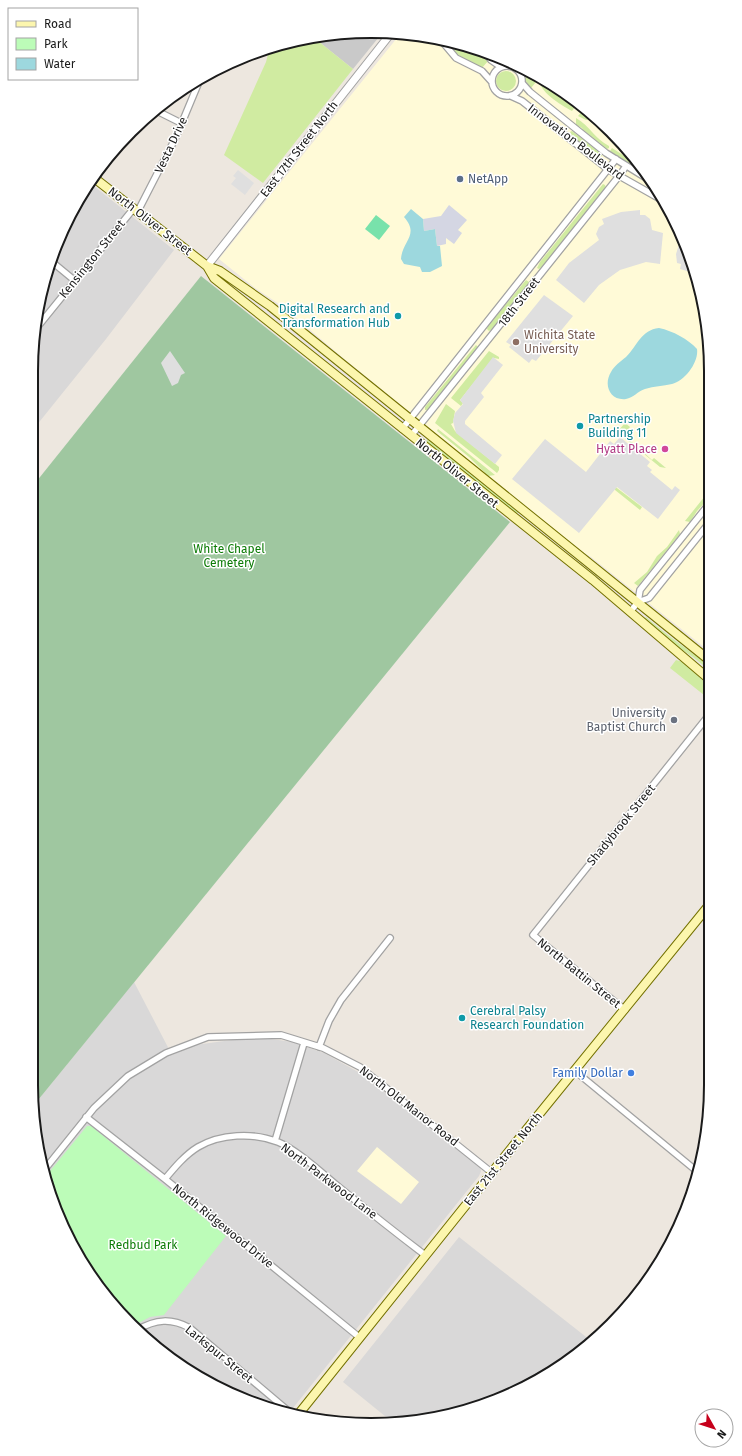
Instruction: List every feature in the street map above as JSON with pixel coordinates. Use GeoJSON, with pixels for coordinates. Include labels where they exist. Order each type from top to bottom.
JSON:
{"type":"FeatureCollection","features":[{"type":"Feature","properties":{"kind":"main road","name":"North Oliver Street"},"geometry":{"type":"LineString","coordinates":[[98,181],[206,266],[214,278],[593,580],[704,674]]}},
{"type":"Feature","properties":{"kind":"main road","name":"North Oliver Street"},"geometry":{"type":"LineString","coordinates":[[206,266],[220,271],[270,306],[704,656]]}},
{"type":"Feature","properties":{"kind":"main road","name":"East 21st Street North"},"geometry":{"type":"LineString","coordinates":[[301,1411],[491,1172],[704,911]]}},
{"type":"Feature","properties":{"kind":"street","name":"East 17th Street North"},"geometry":{"type":"LineString","coordinates":[[206,266],[387,39]]}},
{"type":"Feature","properties":{"kind":"street","name":"Innovation Boulevard"},"geometry":{"type":"LineString","coordinates":[[446,46],[456,58],[482,71],[491,81],[492,86],[498,93],[511,96],[522,102],[609,170],[653,195]]}},
{"type":"Feature","properties":{"kind":"street","name":"Innovation Boulevard"},"geometry":{"type":"LineString","coordinates":[[493,61],[501,67],[506,66]]}},
{"type":"Feature","properties":{"kind":"street"},"geometry":{"type":"LineString","coordinates":[[491,81],[493,74],[501,67]]}},
{"type":"Feature","properties":{"kind":"street","name":"Innovation Boulevard"},"geometry":{"type":"LineString","coordinates":[[520,73],[522,83],[530,92],[616,159],[639,174]]}},
{"type":"Feature","properties":{"kind":"street"},"geometry":{"type":"LineString","coordinates":[[511,96],[518,91],[522,83]]}},
{"type":"Feature","properties":{"kind":"street","name":"Vesta Drive"},"geometry":{"type":"LineString","coordinates":[[136,210],[181,123],[196,88]]}},
{"type":"Feature","properties":{"kind":"street"},"geometry":{"type":"LineString","coordinates":[[161,113],[181,123]]}},
{"type":"Feature","properties":{"kind":"street","name":"18th Street"},"geometry":{"type":"LineString","coordinates":[[402,429],[609,170],[616,159]]}},
{"type":"Feature","properties":{"kind":"street","name":"18th Street"},"geometry":{"type":"LineString","coordinates":[[411,436],[626,166]]}},
{"type":"Feature","properties":{"kind":"street","name":"Kensington Street"},"geometry":{"type":"LineString","coordinates":[[42,321],[74,280],[136,210]]}},
{"type":"Feature","properties":{"kind":"street"},"geometry":{"type":"LineString","coordinates":[[56,265],[74,280]]}},
{"type":"Feature","properties":{"kind":"street"},"geometry":{"type":"LineString","coordinates":[[630,612],[638,602],[640,590],[704,510]]}},
{"type":"Feature","properties":{"kind":"street"},"geometry":{"type":"LineString","coordinates":[[638,602],[649,598],[704,529]]}},
{"type":"Feature","properties":{"kind":"street","name":"Shadybrook Street"},"geometry":{"type":"LineString","coordinates":[[533,935],[704,721]]}},
{"type":"Feature","properties":{"kind":"street","name":"North Battin Street"},"geometry":{"type":"LineString","coordinates":[[533,935],[625,1010]]}},
{"type":"Feature","properties":{"kind":"street"},"geometry":{"type":"LineString","coordinates":[[319,1047],[329,1021],[341,1000],[390,938]]}},
{"type":"Feature","properties":{"kind":"street","name":"North Old Manor Road"},"geometry":{"type":"LineString","coordinates":[[48,1166],[94,1108],[128,1076],[166,1052],[194,1041],[208,1038],[281,1035],[319,1047],[360,1067],[491,1172]]}},
{"type":"Feature","properties":{"kind":"street"},"geometry":{"type":"LineString","coordinates":[[275,1141],[304,1043]]}},
{"type":"Feature","properties":{"kind":"street"},"geometry":{"type":"LineString","coordinates":[[575,1071],[694,1169]]}},
{"type":"Feature","properties":{"kind":"street","name":"North Ridgewood Drive"},"geometry":{"type":"LineString","coordinates":[[86,1117],[360,1337]]}},
{"type":"Feature","properties":{"kind":"street","name":"North Parkwood Lane"},"geometry":{"type":"LineString","coordinates":[[165,1179],[182,1160],[209,1142],[224,1137],[242,1136],[275,1141],[305,1160],[425,1255]]}},
{"type":"Feature","properties":{"kind":"street","name":"Larkspur Street"},"geometry":{"type":"LineString","coordinates":[[143,1327],[156,1321],[170,1320],[181,1323],[190,1328],[283,1406]]}},
{"type":"Feature","properties":{"kind":"shaded area"},"geometry":{"type":"Polygon","coordinates":[[[378,38],[353,69],[319,42],[349,39],[378,38]]]}},
{"type":"Feature","properties":{"kind":"shaded area","name":"Wichita State University"},"geometry":{"type":"Polygon","coordinates":[[[396,39],[436,44],[457,49],[498,63],[538,83],[574,107],[591,121],[621,151],[648,186],[670,224],[679,244],[693,285],[701,328],[704,371],[704,647],[591,557],[577,549],[343,358],[282,306],[255,288],[219,259],[396,39]]]}},
{"type":"Feature","properties":{"kind":"shaded area"},"geometry":{"type":"Polygon","coordinates":[[[238,170],[254,183],[245,195],[231,184],[236,178],[233,176],[238,170]]]}},
{"type":"Feature","properties":{"kind":"shaded area"},"geometry":{"type":"Polygon","coordinates":[[[94,186],[174,250],[106,339],[38,424],[39,349],[44,306],[49,285],[63,244],[72,224],[94,186]]]}},
{"type":"Feature","properties":{"kind":"shaded area"},"geometry":{"type":"Polygon","coordinates":[[[449,205],[467,220],[458,230],[462,233],[454,244],[446,238],[446,244],[437,246],[435,229],[424,231],[423,219],[441,216],[449,205]]]}},
{"type":"Feature","properties":{"kind":"shaded area"},"geometry":{"type":"Polygon","coordinates":[[[640,210],[640,215],[645,215],[650,219],[652,230],[663,233],[660,264],[646,262],[620,270],[599,285],[584,303],[556,280],[569,263],[599,240],[596,234],[599,227],[604,224],[602,219],[621,212],[640,210]]]}},
{"type":"Feature","properties":{"kind":"shaded area"},"geometry":{"type":"Polygon","coordinates":[[[679,244],[688,271],[680,269],[681,264],[677,263],[676,254],[679,244]]]}},
{"type":"Feature","properties":{"kind":"shaded area"},"geometry":{"type":"Polygon","coordinates":[[[544,295],[573,316],[536,361],[532,359],[529,363],[509,347],[511,345],[506,342],[544,295]]]}},
{"type":"Feature","properties":{"kind":"shaded area"},"geometry":{"type":"Polygon","coordinates":[[[170,351],[185,373],[181,375],[178,383],[172,386],[161,363],[170,351]]]}},
{"type":"Feature","properties":{"kind":"shaded area"},"geometry":{"type":"Polygon","coordinates":[[[493,357],[503,365],[481,393],[484,397],[465,421],[465,424],[502,455],[495,464],[456,433],[453,421],[455,413],[463,404],[460,400],[493,357]]]}},
{"type":"Feature","properties":{"kind":"shaded area"},"geometry":{"type":"Polygon","coordinates":[[[620,437],[650,462],[647,466],[652,470],[650,472],[672,490],[675,486],[680,490],[658,519],[617,487],[579,533],[512,479],[545,439],[586,472],[610,441],[614,444],[620,437]]]}},
{"type":"Feature","properties":{"kind":"shaded area"},"geometry":{"type":"Polygon","coordinates":[[[134,982],[172,1055],[195,1045],[239,1039],[272,1039],[292,1042],[324,1053],[360,1073],[480,1167],[481,1171],[479,1176],[292,1409],[244,1393],[224,1384],[186,1362],[151,1335],[121,1305],[107,1288],[83,1252],[63,1212],[49,1171],[44,1150],[39,1099],[134,982]]]}},
{"type":"Feature","properties":{"kind":"shaded area"},"geometry":{"type":"Polygon","coordinates":[[[377,1147],[419,1182],[401,1204],[357,1171],[377,1147]]]}},
{"type":"Feature","properties":{"kind":"shaded area"},"geometry":{"type":"Polygon","coordinates":[[[459,1237],[587,1338],[556,1362],[518,1384],[478,1400],[436,1412],[386,1417],[343,1382],[459,1237]]]}},
{"type":"Feature","properties":{"kind":"green space"},"geometry":{"type":"Polygon","coordinates":[[[319,42],[353,69],[263,183],[224,155],[268,55],[285,49],[319,42]]]}},
{"type":"Feature","properties":{"kind":"green space"},"geometry":{"type":"Polygon","coordinates":[[[451,47],[486,59],[488,61],[482,68],[458,54],[451,47]]]}},
{"type":"Feature","properties":{"kind":"green space"},"geometry":{"type":"Polygon","coordinates":[[[506,71],[513,74],[516,81],[513,88],[506,91],[499,88],[496,81],[499,74],[506,71]]]}},
{"type":"Feature","properties":{"kind":"green space"},"geometry":{"type":"Polygon","coordinates":[[[525,76],[536,82],[531,88],[525,80],[525,76]]]}},
{"type":"Feature","properties":{"kind":"green space"},"geometry":{"type":"Polygon","coordinates":[[[540,84],[575,108],[572,111],[556,101],[540,84]]]}},
{"type":"Feature","properties":{"kind":"green space"},"geometry":{"type":"Polygon","coordinates":[[[581,113],[589,119],[586,120],[578,116],[581,113]]]}},
{"type":"Feature","properties":{"kind":"green space"},"geometry":{"type":"Polygon","coordinates":[[[576,118],[600,140],[609,146],[609,148],[607,149],[582,128],[576,125],[576,118]]]}},
{"type":"Feature","properties":{"kind":"green space"},"geometry":{"type":"Polygon","coordinates":[[[572,131],[602,153],[602,156],[597,157],[573,138],[570,132],[572,131]]]}},
{"type":"Feature","properties":{"kind":"green space"},"geometry":{"type":"Polygon","coordinates":[[[612,148],[626,157],[635,168],[610,151],[612,148]]]}},
{"type":"Feature","properties":{"kind":"green space"},"geometry":{"type":"Polygon","coordinates":[[[603,184],[606,188],[544,265],[539,269],[537,268],[540,262],[603,184]]]}},
{"type":"Feature","properties":{"kind":"green space"},"geometry":{"type":"Polygon","coordinates":[[[376,215],[390,226],[379,240],[365,229],[376,215]]]}},
{"type":"Feature","properties":{"kind":"green space","name":"White Chapel Cemetery"},"geometry":{"type":"Polygon","coordinates":[[[201,276],[510,522],[39,1099],[38,1085],[38,480],[201,276]]]}},
{"type":"Feature","properties":{"kind":"green space"},"geometry":{"type":"Polygon","coordinates":[[[526,280],[529,282],[527,286],[494,328],[489,331],[487,329],[488,326],[526,280]]]}},
{"type":"Feature","properties":{"kind":"green space"},"geometry":{"type":"Polygon","coordinates":[[[476,345],[478,347],[476,350],[428,410],[425,410],[425,407],[476,345]]]}},
{"type":"Feature","properties":{"kind":"green space"},"geometry":{"type":"Polygon","coordinates":[[[489,351],[499,357],[499,359],[494,358],[460,400],[463,403],[461,406],[451,398],[489,351]]]}},
{"type":"Feature","properties":{"kind":"green space"},"geometry":{"type":"Polygon","coordinates":[[[446,404],[455,411],[453,423],[451,424],[455,431],[499,467],[497,473],[435,423],[446,404]]]}},
{"type":"Feature","properties":{"kind":"green space"},"geometry":{"type":"Polygon","coordinates":[[[625,423],[630,427],[623,436],[642,449],[641,450],[652,460],[654,458],[666,468],[660,467],[617,432],[625,423]]]}},
{"type":"Feature","properties":{"kind":"green space"},"geometry":{"type":"Polygon","coordinates":[[[438,429],[495,475],[488,476],[469,457],[437,431],[438,429]]]}},
{"type":"Feature","properties":{"kind":"green space"},"geometry":{"type":"Polygon","coordinates":[[[428,439],[518,512],[516,515],[426,442],[428,439]]]}},
{"type":"Feature","properties":{"kind":"green space"},"geometry":{"type":"Polygon","coordinates":[[[613,485],[642,507],[640,510],[615,490],[613,485]]]}},
{"type":"Feature","properties":{"kind":"green space"},"geometry":{"type":"Polygon","coordinates":[[[704,497],[704,503],[690,522],[685,521],[704,497]]]}},
{"type":"Feature","properties":{"kind":"green space"},"geometry":{"type":"Polygon","coordinates":[[[679,530],[680,534],[638,586],[634,583],[647,572],[657,556],[667,547],[679,530]]]}},
{"type":"Feature","properties":{"kind":"green space"},"geometry":{"type":"Polygon","coordinates":[[[646,617],[704,662],[704,666],[673,644],[644,619],[646,617]]]}},
{"type":"Feature","properties":{"kind":"green space"},"geometry":{"type":"Polygon","coordinates":[[[676,660],[683,662],[704,681],[704,695],[670,668],[676,660]]]}},
{"type":"Feature","properties":{"kind":"green space","name":"Redbud Park"},"geometry":{"type":"Polygon","coordinates":[[[87,1126],[91,1126],[226,1236],[164,1315],[150,1317],[139,1323],[107,1288],[83,1252],[63,1212],[49,1172],[87,1126]]]}},
{"type":"Feature","properties":{"kind":"water"},"geometry":{"type":"Polygon","coordinates":[[[411,209],[423,219],[424,231],[435,229],[437,246],[440,246],[442,266],[430,272],[422,272],[420,267],[404,264],[401,259],[410,233],[409,223],[404,217],[411,209]]]}},
{"type":"Feature","properties":{"kind":"water"},"geometry":{"type":"Polygon","coordinates":[[[659,328],[680,336],[697,349],[696,360],[690,370],[677,382],[645,389],[626,399],[620,399],[612,395],[608,387],[608,382],[612,370],[626,357],[644,335],[653,329],[659,328]]]}},
{"type":"Feature","properties":{"kind":"place","name":"NetApp"},"geometry":{"type":"Point","coordinates":[460,179]}},
{"type":"Feature","properties":{"kind":"place","name":"Digital Research and Transformation Hub"},"geometry":{"type":"Point","coordinates":[398,316]}},
{"type":"Feature","properties":{"kind":"place","name":"Wichita State University"},"geometry":{"type":"Point","coordinates":[516,342]}},
{"type":"Feature","properties":{"kind":"place","name":"Partnership Building 11"},"geometry":{"type":"Point","coordinates":[580,426]}},
{"type":"Feature","properties":{"kind":"place","name":"Hyatt Place"},"geometry":{"type":"Point","coordinates":[665,449]}},
{"type":"Feature","properties":{"kind":"place","name":"University Baptist Church"},"geometry":{"type":"Point","coordinates":[674,720]}},
{"type":"Feature","properties":{"kind":"place","name":"Cerebral Palsy Research Foundation"},"geometry":{"type":"Point","coordinates":[462,1018]}},
{"type":"Feature","properties":{"kind":"place","name":"Family Dollar"},"geometry":{"type":"Point","coordinates":[631,1073]}}]}
